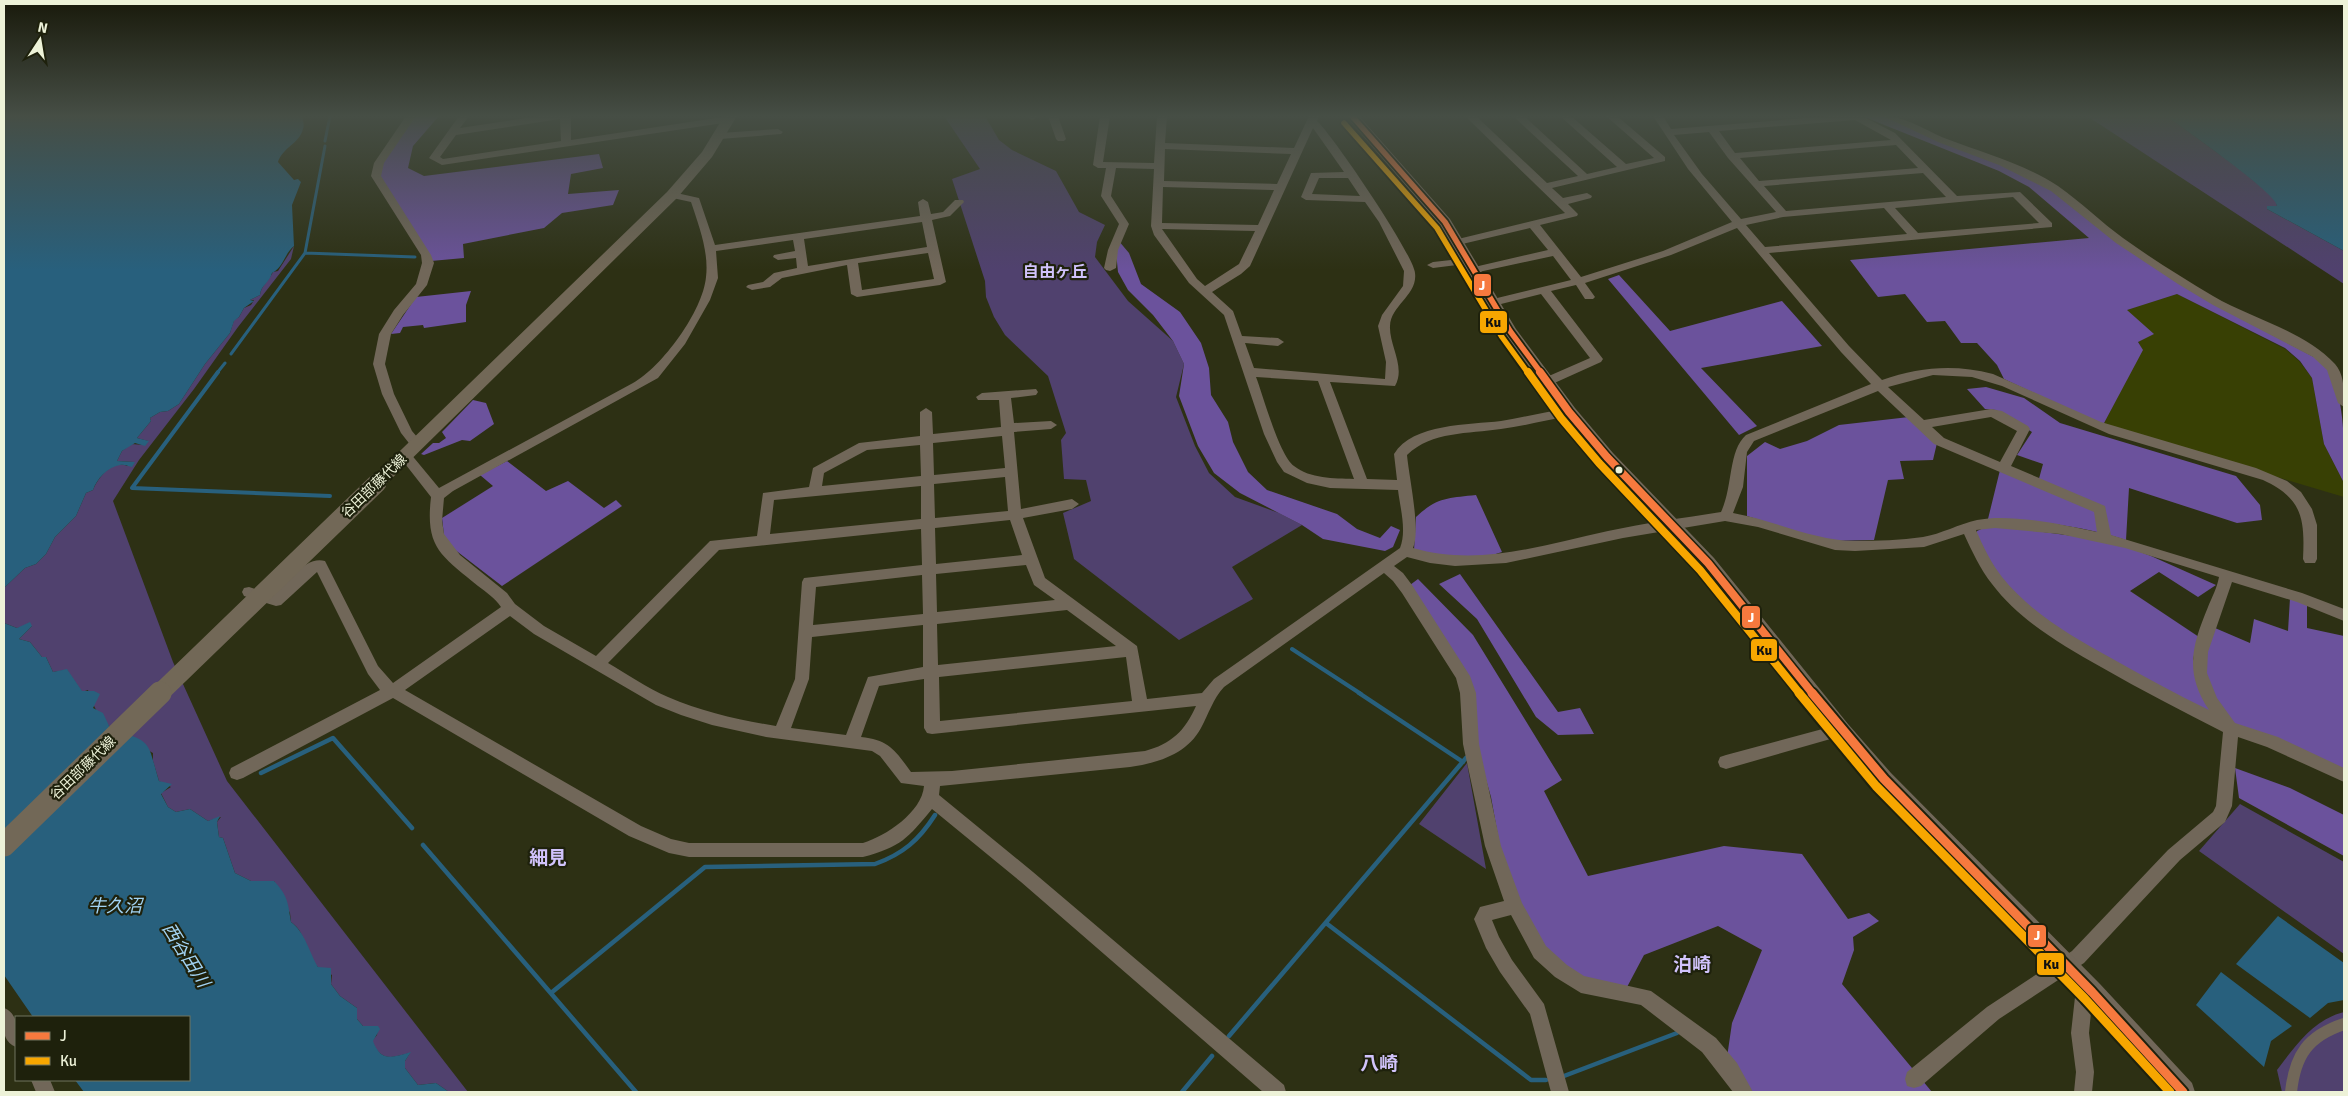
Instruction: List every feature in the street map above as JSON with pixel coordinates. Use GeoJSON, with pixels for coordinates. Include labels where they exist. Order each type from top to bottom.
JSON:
{"type":"FeatureCollection","features":[{"type":"Feature","properties":{"kind":"main road","name":"谷田部藤代線"},"geometry":{"type":"LineString","coordinates":[[4,845],[672,195],[695,167]]}},
{"type":"Feature","properties":{"kind":"street"},"geometry":{"type":"LineString","coordinates":[[378,167],[376,176],[426,255],[428,263],[421,285],[398,313],[385,334],[379,364],[388,394],[406,433],[417,444]]}},
{"type":"Feature","properties":{"kind":"street"},"geometry":{"type":"LineString","coordinates":[[1110,268],[1113,250],[1124,224],[1106,196],[1106,185],[1111,167]]}},
{"type":"Feature","properties":{"kind":"street"},"geometry":{"type":"LineString","coordinates":[[1159,167],[1156,226],[1159,235],[1204,292],[1229,314],[1276,449],[1289,469],[1312,480],[1330,483],[1403,485]]}},
{"type":"Feature","properties":{"kind":"street"},"geometry":{"type":"LineString","coordinates":[[1204,292],[1241,269],[1290,167]]}},
{"type":"Feature","properties":{"kind":"street"},"geometry":{"type":"LineString","coordinates":[[1250,372],[1391,383],[1392,362],[1384,326],[1388,315],[1410,286],[1411,276],[1403,256],[1369,199],[1346,167]]}},
{"type":"Feature","properties":{"kind":"street"},"geometry":{"type":"LineString","coordinates":[[1398,167],[1427,200],[1458,242],[1493,302],[1546,382],[1569,412],[1608,457],[1714,570],[1840,730],[1941,840],[2092,992],[2183,1092]]}},
{"type":"Feature","properties":{"kind":"street"},"geometry":{"type":"LineString","coordinates":[[1458,242],[1573,214],[1524,167]]}},
{"type":"Feature","properties":{"kind":"street"},"geometry":{"type":"LineString","coordinates":[[1573,167],[1585,178]]}},
{"type":"Feature","properties":{"kind":"street"},"geometry":{"type":"LineString","coordinates":[[1545,187],[1628,167]]}},
{"type":"Feature","properties":{"kind":"street"},"geometry":{"type":"LineString","coordinates":[[1691,167],[1763,250],[1771,263],[1807,305],[1880,386],[1939,441],[2100,509],[2105,537]]}},
{"type":"Feature","properties":{"kind":"street"},"geometry":{"type":"LineString","coordinates":[[1742,167],[1783,214]]}},
{"type":"Feature","properties":{"kind":"street"},"geometry":{"type":"LineString","coordinates":[[1923,167],[1954,200]]}},
{"type":"Feature","properties":{"kind":"street"},"geometry":{"type":"LineString","coordinates":[[2013,167],[2055,189],[2120,242],[2216,303],[2297,342],[2317,354],[2332,368],[2344,403]]}},
{"type":"Feature","properties":{"kind":"street"},"geometry":{"type":"LineString","coordinates":[[1756,184],[1926,170]]}},
{"type":"Feature","properties":{"kind":"street"},"geometry":{"type":"LineString","coordinates":[[1352,175],[1315,175],[1306,197],[1369,199]]}},
{"type":"Feature","properties":{"kind":"street"},"geometry":{"type":"LineString","coordinates":[[1158,184],[1281,187]]}},
{"type":"Feature","properties":{"kind":"street"},"geometry":{"type":"LineString","coordinates":[[1493,302],[1579,282],[1667,253],[1739,223],[1783,214],[2016,194],[2048,225],[1763,250]]}},
{"type":"Feature","properties":{"kind":"street"},"geometry":{"type":"LineString","coordinates":[[672,195],[694,200],[710,249],[712,278],[704,300],[689,328],[655,374],[630,390],[448,488],[438,496],[435,521],[437,534],[444,547],[455,559],[502,596],[510,608],[539,630],[660,701],[682,710],[746,727],[874,745],[886,751],[907,778],[932,780],[1056,769],[1145,758],[1169,749],[1182,741],[1195,726],[1210,691],[1405,551],[1409,542],[1409,530],[1400,454],[1405,447],[1433,434],[1511,424],[1569,412]]}},
{"type":"Feature","properties":{"kind":"street"},"geometry":{"type":"LineString","coordinates":[[1561,202],[1587,196]]}},
{"type":"Feature","properties":{"kind":"street"},"geometry":{"type":"LineString","coordinates":[[852,261],[857,294],[940,282],[923,202]]}},
{"type":"Feature","properties":{"kind":"street"},"geometry":{"type":"LineString","coordinates":[[710,249],[926,218],[946,214],[959,202]]}},
{"type":"Feature","properties":{"kind":"street"},"geometry":{"type":"LineString","coordinates":[[1887,205],[1916,237]]}},
{"type":"Feature","properties":{"kind":"street"},"geometry":{"type":"LineString","coordinates":[[878,211],[879,225]]}},
{"type":"Feature","properties":{"kind":"street"},"geometry":{"type":"LineString","coordinates":[[1533,224],[1589,297]]}},
{"type":"Feature","properties":{"kind":"street"},"geometry":{"type":"LineString","coordinates":[[1156,226],[1261,228]]}},
{"type":"Feature","properties":{"kind":"street"},"geometry":{"type":"LineString","coordinates":[[798,236],[803,270]]}},
{"type":"Feature","properties":{"kind":"street"},"geometry":{"type":"LineString","coordinates":[[752,287],[766,285],[778,275],[852,261],[933,249]]}},
{"type":"Feature","properties":{"kind":"street"},"geometry":{"type":"LineString","coordinates":[[1434,265],[1472,266],[1556,252]]}},
{"type":"Feature","properties":{"kind":"street"},"geometry":{"type":"LineString","coordinates":[[778,257],[800,254]]}},
{"type":"Feature","properties":{"kind":"street"},"geometry":{"type":"LineString","coordinates":[[1544,290],[1597,359],[1546,382]]}},
{"type":"Feature","properties":{"kind":"street"},"geometry":{"type":"LineString","coordinates":[[1238,339],[1278,342]]}},
{"type":"Feature","properties":{"kind":"street"},"geometry":{"type":"LineString","coordinates":[[1725,516],[1732,504],[1737,482],[1740,452],[1746,442],[1911,375],[1946,370],[1975,372],[2008,384],[2098,426],[2261,474],[2282,484],[2298,497],[2306,513],[2311,529],[2310,559]]}},
{"type":"Feature","properties":{"kind":"street"},"geometry":{"type":"LineString","coordinates":[[1322,377],[1362,484]]}},
{"type":"Feature","properties":{"kind":"street"},"geometry":{"type":"LineString","coordinates":[[982,398],[1032,392]]}},
{"type":"Feature","properties":{"kind":"street"},"geometry":{"type":"LineString","coordinates":[[1005,396],[1015,514],[1039,581],[1132,650],[1140,705]]}},
{"type":"Feature","properties":{"kind":"street"},"geometry":{"type":"LineString","coordinates":[[926,412],[932,728],[1206,698]]}},
{"type":"Feature","properties":{"kind":"street"},"geometry":{"type":"LineString","coordinates":[[1922,425],[1984,413],[1998,414],[2024,430],[2024,435],[2013,448],[2003,468]]}},
{"type":"Feature","properties":{"kind":"street"},"geometry":{"type":"LineString","coordinates":[[816,492],[818,471],[864,446],[1051,425]]}},
{"type":"Feature","properties":{"kind":"street"},"geometry":{"type":"LineString","coordinates":[[405,456],[438,496]]}},
{"type":"Feature","properties":{"kind":"street"},"geometry":{"type":"LineString","coordinates":[[762,540],[768,496],[1011,472]]}},
{"type":"Feature","properties":{"kind":"street"},"geometry":{"type":"LineString","coordinates":[[597,664],[715,545],[1015,514],[1072,504]]}},
{"type":"Feature","properties":{"kind":"street"},"geometry":{"type":"LineString","coordinates":[[1405,551],[1452,561],[1492,561],[1671,524],[1725,516],[1758,522],[1829,544],[1855,546],[1924,542],[1968,528],[1994,523],[2052,528],[2105,537],[2302,598],[2344,614]]}},
{"type":"Feature","properties":{"kind":"street"},"geometry":{"type":"LineString","coordinates":[[1968,528],[1980,554],[1997,581],[2032,616],[2059,636],[2158,692],[2230,728],[2272,742],[2344,774]]}},
{"type":"Feature","properties":{"kind":"street"},"geometry":{"type":"LineString","coordinates":[[782,733],[802,678],[809,582],[1030,559]]}},
{"type":"Feature","properties":{"kind":"street"},"geometry":{"type":"LineString","coordinates":[[249,592],[276,601],[310,569],[320,565],[374,670],[384,685],[506,758],[635,831],[669,846],[689,850],[863,850],[881,845],[902,833],[931,798],[932,780]]}},
{"type":"Feature","properties":{"kind":"street"},"geometry":{"type":"LineString","coordinates":[[1385,567],[1398,577],[1408,589],[1463,676],[1468,693],[1471,744],[1493,846],[1515,906],[1540,952],[1561,971],[1581,984],[1645,997],[1709,1045],[1730,1070],[1744,1092]]}},
{"type":"Feature","properties":{"kind":"street"},"geometry":{"type":"LineString","coordinates":[[1914,1079],[1993,1013],[2078,957],[2174,855],[2219,817],[2224,806],[2231,743],[2230,728],[2206,691],[2199,671],[2200,656],[2226,575]]}},
{"type":"Feature","properties":{"kind":"street"},"geometry":{"type":"LineString","coordinates":[[805,632],[1070,604]]}},
{"type":"Feature","properties":{"kind":"street"},"geometry":{"type":"LineString","coordinates":[[237,773],[394,690],[510,608]]}},
{"type":"Feature","properties":{"kind":"street"},"geometry":{"type":"LineString","coordinates":[[851,742],[873,681],[931,672],[1132,650]]}},
{"type":"Feature","properties":{"kind":"street"},"geometry":{"type":"LineString","coordinates":[[1726,762],[1840,730]]}},
{"type":"Feature","properties":{"kind":"street"},"geometry":{"type":"LineString","coordinates":[[931,798],[1027,877],[1278,1092]]}},
{"type":"Feature","properties":{"kind":"street"},"geometry":{"type":"LineString","coordinates":[[1515,906],[1486,913],[1483,919],[1492,942],[1506,966],[1538,1010],[1560,1092]]}},
{"type":"Feature","properties":{"kind":"street"},"geometry":{"type":"LineString","coordinates":[[2082,1092],[2085,1072],[2080,1033],[2084,998],[2092,992]]}},
{"type":"Feature","properties":{"kind":"street"},"geometry":{"type":"LineString","coordinates":[[4,1017],[15,1036]]}},
{"type":"Feature","properties":{"kind":"street"},"geometry":{"type":"LineString","coordinates":[[2291,1092],[2292,1072],[2297,1059],[2306,1046],[2319,1035],[2344,1024]]}},
{"type":"Feature","properties":{"kind":"shaded area"},"geometry":{"type":"Polygon","coordinates":[[[380,167],[408,167],[424,176],[494,167],[603,167],[571,174],[568,194],[619,190],[613,205],[562,213],[544,228],[463,244],[464,258],[431,261],[381,179],[380,167]]]}},
{"type":"Feature","properties":{"kind":"shaded area"},"geometry":{"type":"Polygon","coordinates":[[[979,167],[1048,167],[1056,171],[1079,212],[1105,225],[1097,242],[1095,257],[1128,301],[1173,341],[1184,364],[1176,397],[1195,446],[1209,473],[1235,497],[1279,513],[1302,525],[1232,567],[1253,599],[1179,640],[1074,559],[1063,513],[1091,501],[1086,480],[1064,479],[1061,440],[1066,433],[1048,376],[1005,335],[994,317],[986,297],[985,281],[952,179],[980,169],[979,167]]]}},
{"type":"Feature","properties":{"kind":"shaded area"},"geometry":{"type":"Polygon","coordinates":[[[1989,167],[2011,167],[2050,188],[2080,212],[2242,319],[2327,364],[2341,407],[2344,438],[2344,483],[2324,444],[2312,378],[2300,361],[2285,348],[2177,294],[2127,310],[2154,334],[2138,342],[2143,350],[2103,425],[2004,379],[1997,365],[1977,343],[1961,343],[1945,321],[1927,322],[1905,294],[1878,297],[1850,260],[2089,238],[2029,187],[1989,167]]]}},
{"type":"Feature","properties":{"kind":"shaded area"},"geometry":{"type":"Polygon","coordinates":[[[2165,167],[2237,167],[2275,198],[2277,206],[2267,206],[2267,209],[2344,251],[2344,284],[2165,167]]]}},
{"type":"Feature","properties":{"kind":"shaded area"},"geometry":{"type":"Polygon","coordinates":[[[1118,240],[1129,253],[1141,284],[1180,312],[1201,343],[1209,368],[1211,395],[1228,422],[1233,442],[1248,472],[1267,490],[1337,514],[1357,529],[1380,538],[1391,526],[1400,530],[1393,547],[1385,551],[1323,539],[1302,525],[1240,493],[1214,473],[1198,446],[1179,396],[1184,364],[1173,341],[1153,315],[1128,290],[1118,272],[1116,252],[1118,240]]]}},
{"type":"Feature","properties":{"kind":"shaded area"},"geometry":{"type":"Polygon","coordinates":[[[294,246],[291,259],[139,460],[113,501],[173,662],[227,781],[468,1092],[449,1092],[436,1083],[418,1085],[405,1068],[405,1061],[410,1053],[388,1057],[379,1053],[372,1041],[377,1035],[378,1026],[363,1026],[357,1019],[357,1008],[340,996],[331,984],[332,975],[319,968],[314,962],[300,932],[291,922],[290,913],[274,881],[251,881],[235,873],[223,838],[219,837],[217,822],[221,817],[208,821],[190,809],[176,812],[168,807],[161,793],[171,787],[159,781],[153,761],[153,753],[113,729],[98,713],[88,690],[82,692],[67,670],[53,672],[46,657],[42,657],[30,642],[19,639],[32,626],[17,628],[4,623],[5,587],[25,568],[36,564],[46,554],[55,537],[76,516],[86,493],[93,490],[98,480],[106,471],[116,465],[127,466],[134,462],[117,461],[122,451],[131,444],[145,445],[148,441],[137,438],[151,421],[150,418],[160,412],[168,411],[179,404],[205,364],[230,333],[234,320],[254,300],[250,300],[260,295],[263,286],[273,272],[278,271],[294,246]]]}},
{"type":"Feature","properties":{"kind":"shaded area"},"geometry":{"type":"Polygon","coordinates":[[[1619,275],[1670,331],[1782,301],[1822,346],[1701,368],[1757,426],[1739,435],[1608,279],[1619,275]]]}},
{"type":"Feature","properties":{"kind":"shaded area"},"geometry":{"type":"Polygon","coordinates":[[[471,291],[466,305],[466,322],[424,328],[423,325],[403,327],[400,333],[391,334],[416,297],[471,291]]]}},
{"type":"Feature","properties":{"kind":"shaded area"},"geometry":{"type":"Polygon","coordinates":[[[2177,294],[2285,349],[2299,361],[2312,378],[2324,444],[2344,483],[2344,497],[2103,425],[2142,350],[2126,310],[2177,294]]]}},
{"type":"Feature","properties":{"kind":"shaded area"},"geometry":{"type":"Polygon","coordinates":[[[1986,387],[2024,398],[2060,423],[2236,476],[2260,505],[2262,520],[2237,523],[2129,488],[2126,540],[2093,531],[2058,525],[1988,519],[2000,470],[2037,486],[2043,464],[2017,455],[2032,432],[1996,410],[1985,409],[1967,389],[1986,387]]]}},
{"type":"Feature","properties":{"kind":"shaded area"},"geometry":{"type":"Polygon","coordinates":[[[473,400],[486,403],[494,424],[470,441],[462,440],[424,455],[421,454],[433,443],[439,443],[446,438],[442,432],[473,400]]]}},
{"type":"Feature","properties":{"kind":"shaded area"},"geometry":{"type":"Polygon","coordinates":[[[1909,417],[1937,443],[1933,460],[1900,461],[1904,479],[1888,480],[1874,540],[1826,541],[1747,516],[1747,456],[1765,442],[1780,449],[1807,441],[1839,425],[1909,417]]]}},
{"type":"Feature","properties":{"kind":"shaded area"},"geometry":{"type":"Polygon","coordinates":[[[507,461],[546,491],[568,481],[604,508],[616,500],[622,506],[502,586],[450,546],[444,535],[442,518],[493,486],[480,475],[507,461]]]}},
{"type":"Feature","properties":{"kind":"shaded area"},"geometry":{"type":"Polygon","coordinates":[[[1476,495],[1502,552],[1469,558],[1414,550],[1416,517],[1437,502],[1476,495]]]}},
{"type":"Feature","properties":{"kind":"shaded area"},"geometry":{"type":"Polygon","coordinates":[[[1990,525],[2111,541],[2151,556],[2216,585],[2198,597],[2159,572],[2130,591],[2199,637],[2193,659],[2217,717],[2071,641],[2027,608],[1998,577],[1977,535],[1977,531],[1990,525]]]}},
{"type":"Feature","properties":{"kind":"shaded area"},"geometry":{"type":"Polygon","coordinates":[[[1460,574],[1558,712],[1580,708],[1594,734],[1558,735],[1536,717],[1477,619],[1439,584],[1460,574]]]}},
{"type":"Feature","properties":{"kind":"shaded area"},"geometry":{"type":"Polygon","coordinates":[[[1418,579],[1473,635],[1562,780],[1544,791],[1588,876],[1724,846],[1802,854],[1848,919],[1869,913],[1879,921],[1853,937],[1854,950],[1842,984],[1932,1092],[1740,1092],[1725,1071],[1732,1023],[1762,950],[1718,926],[1644,955],[1626,989],[1582,981],[1551,959],[1520,905],[1501,852],[1491,797],[1477,748],[1473,701],[1410,585],[1418,579]]]}},
{"type":"Feature","properties":{"kind":"shaded area"},"geometry":{"type":"Polygon","coordinates":[[[2290,598],[2307,604],[2307,628],[2344,636],[2344,770],[2278,741],[2237,728],[2210,690],[2204,661],[2215,628],[2250,643],[2254,619],[2288,631],[2290,598]]]}},
{"type":"Feature","properties":{"kind":"shaded area"},"geometry":{"type":"Polygon","coordinates":[[[1467,763],[1486,869],[1419,824],[1467,763]]]}},
{"type":"Feature","properties":{"kind":"shaded area"},"geometry":{"type":"Polygon","coordinates":[[[2235,768],[2290,788],[2344,815],[2344,856],[2239,798],[2235,768]]]}},
{"type":"Feature","properties":{"kind":"shaded area"},"geometry":{"type":"Polygon","coordinates":[[[2240,804],[2344,862],[2344,954],[2199,851],[2240,804]]]}},
{"type":"Feature","properties":{"kind":"shaded area"},"geometry":{"type":"Polygon","coordinates":[[[2344,1012],[2344,1092],[2282,1092],[2277,1070],[2314,1027],[2344,1012]]]}},
{"type":"Feature","properties":{"kind":"water"},"geometry":{"type":"Polygon","coordinates":[[[4,167],[283,167],[294,180],[298,179],[301,182],[292,205],[294,246],[279,267],[272,273],[260,295],[250,300],[254,301],[244,308],[239,317],[234,321],[230,333],[205,364],[179,404],[168,411],[160,412],[150,418],[151,421],[137,438],[149,441],[145,446],[135,443],[122,451],[117,461],[135,462],[132,467],[124,465],[115,466],[103,474],[93,490],[86,493],[76,516],[55,537],[46,554],[36,564],[25,568],[4,588],[4,167]]]}},
{"type":"Feature","properties":{"kind":"water"},"geometry":{"type":"Polygon","coordinates":[[[2236,167],[2344,167],[2344,251],[2267,209],[2267,206],[2277,206],[2262,188],[2236,167]]]}},
{"type":"Feature","properties":{"kind":"water","name":"牛久沼"},"geometry":{"type":"Polygon","coordinates":[[[30,622],[32,626],[19,639],[30,642],[42,657],[46,657],[53,672],[67,669],[82,691],[94,691],[100,694],[93,708],[103,713],[111,730],[135,737],[147,745],[159,781],[172,784],[161,794],[168,807],[176,812],[190,809],[208,821],[220,816],[217,822],[219,837],[223,838],[235,873],[251,881],[274,881],[279,886],[287,900],[291,922],[300,931],[318,967],[331,968],[331,984],[340,996],[357,1008],[357,1019],[363,1026],[378,1026],[380,1029],[373,1041],[380,1053],[393,1057],[411,1052],[405,1061],[405,1068],[418,1085],[436,1083],[449,1092],[84,1092],[76,1081],[190,1081],[190,1016],[32,1016],[4,975],[4,623],[17,628],[30,622]]]}},
{"type":"Feature","properties":{"kind":"water"},"geometry":{"type":"Polygon","coordinates":[[[2278,916],[2344,963],[2344,1000],[2328,1003],[2310,1018],[2236,964],[2278,916]]]}},
{"type":"Feature","properties":{"kind":"water"},"geometry":{"type":"Polygon","coordinates":[[[2221,972],[2292,1026],[2271,1041],[2264,1067],[2196,1005],[2221,972]]]}},
{"type":"Feature","properties":{"kind":"waterway"},"geometry":{"type":"LineString","coordinates":[[305,253],[321,167]]}},
{"type":"Feature","properties":{"kind":"waterway"},"geometry":{"type":"LineString","coordinates":[[231,354],[305,253]]}},
{"type":"Feature","properties":{"kind":"waterway"},"geometry":{"type":"LineString","coordinates":[[305,253],[415,257]]}},
{"type":"Feature","properties":{"kind":"waterway"},"geometry":{"type":"LineString","coordinates":[[217,373],[225,363]]}},
{"type":"Feature","properties":{"kind":"waterway"},"geometry":{"type":"LineString","coordinates":[[218,372],[132,488],[330,496]]}},
{"type":"Feature","properties":{"kind":"waterway"},"geometry":{"type":"LineString","coordinates":[[1292,649],[1361,694]]}},
{"type":"Feature","properties":{"kind":"waterway"},"geometry":{"type":"LineString","coordinates":[[1359,693],[1463,762]]}},
{"type":"Feature","properties":{"kind":"waterway"},"geometry":{"type":"LineString","coordinates":[[261,773],[333,738],[412,828]]}},
{"type":"Feature","properties":{"kind":"waterway"},"geometry":{"type":"LineString","coordinates":[[1463,762],[1466,758]]}},
{"type":"Feature","properties":{"kind":"waterway"},"geometry":{"type":"LineString","coordinates":[[1229,1036],[1463,762]]}},
{"type":"Feature","properties":{"kind":"waterway"},"geometry":{"type":"LineString","coordinates":[[551,993],[705,867],[875,864],[894,856],[910,845],[923,832],[935,815]]}},
{"type":"Feature","properties":{"kind":"waterway"},"geometry":{"type":"LineString","coordinates":[[423,845],[636,1092]]}},
{"type":"Feature","properties":{"kind":"waterway"},"geometry":{"type":"LineString","coordinates":[[1326,923],[1531,1080],[1546,1080]]}},
{"type":"Feature","properties":{"kind":"waterway"},"geometry":{"type":"LineString","coordinates":[[1564,1076],[1677,1033]]}},
{"type":"Feature","properties":{"kind":"waterway"},"geometry":{"type":"LineString","coordinates":[[1182,1092],[1212,1056]]}},
{"type":"Feature","properties":{"kind":"transit line","name":"Ku"},"geometry":{"type":"LineString","coordinates":[[1383,167],[1437,228],[1502,337],[1561,418],[1599,463],[1700,570],[1833,736],[1876,786],[2085,999],[2170,1092]]}},
{"type":"Feature","properties":{"kind":"transit line","name":"J"},"geometry":{"type":"LineString","coordinates":[[1397,167],[1445,222],[1510,331],[1569,412],[1607,457],[1708,563],[1841,730],[1884,779],[2092,992],[2183,1092]]}},
{"type":"Feature","properties":{"kind":"district","name":"自由ヶ丘"},"geometry":{"type":"Point","coordinates":[1055,272]}},
{"type":"Feature","properties":{"kind":"district","name":"細見"},"geometry":{"type":"Point","coordinates":[548,858]}},
{"type":"Feature","properties":{"kind":"district","name":"泊崎"},"geometry":{"type":"Point","coordinates":[1692,965]}},
{"type":"Feature","properties":{"kind":"district","name":"八崎"},"geometry":{"type":"Point","coordinates":[1379,1064]}},
{"type":"Feature","properties":{"kind":"water label","name":"西谷田川"},"geometry":{"type":"Point","coordinates":[186,955]}}]}
